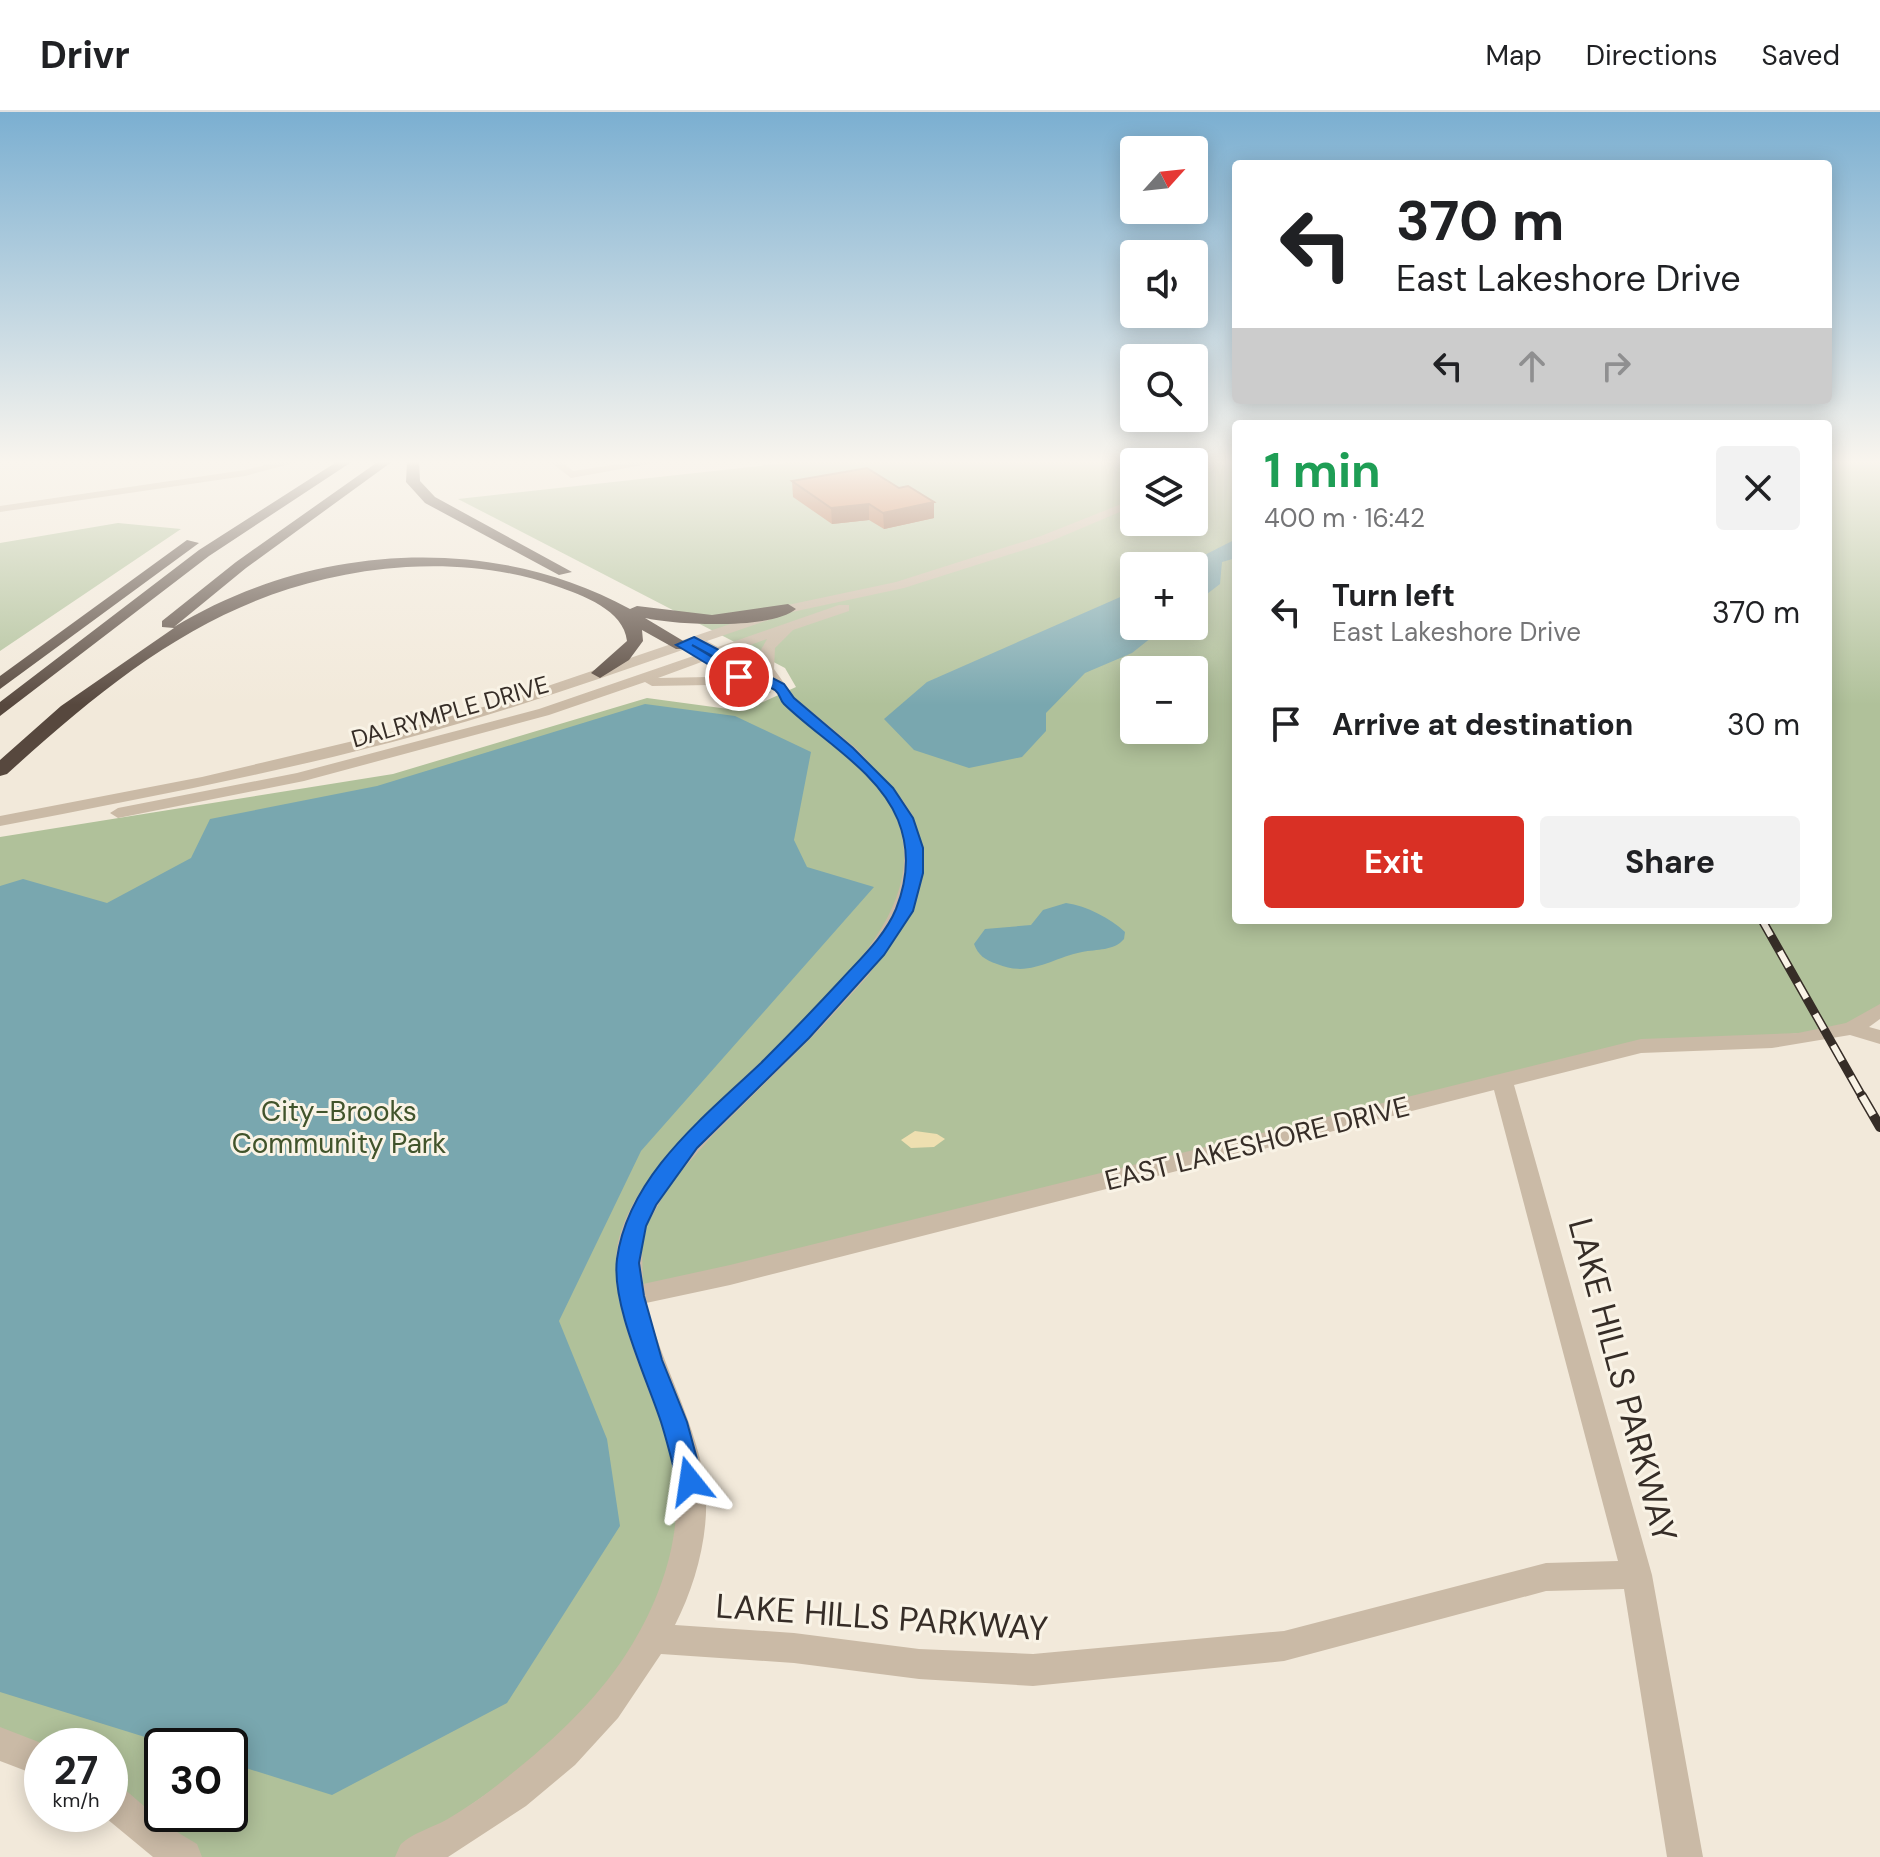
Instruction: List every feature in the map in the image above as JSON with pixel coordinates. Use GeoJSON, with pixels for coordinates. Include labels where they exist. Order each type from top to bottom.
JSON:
{"type":"FeatureCollection","features":[{"type":"Feature","properties":{"kind":"highway"},"geometry":{"type":"LineString","coordinates":[[0,684],[193,542]]}},
{"type":"Feature","properties":{"kind":"highway"},"geometry":{"type":"LineString","coordinates":[[0,711],[152,591],[224,542]]}},
{"type":"Feature","properties":{"kind":"highway"},"geometry":{"type":"LineString","coordinates":[[0,770],[226,576],[273,542]]}},
{"type":"Feature","properties":{"kind":"highway"},"geometry":{"type":"LineString","coordinates":[[509,542],[637,611],[698,648]]}},
{"type":"Feature","properties":{"kind":"highway"},"geometry":{"type":"LineString","coordinates":[[56,719],[210,613],[254,594],[320,576],[404,564],[486,566],[553,579],[698,648]]}},
{"type":"Feature","properties":{"kind":"highway"},"geometry":{"type":"LineString","coordinates":[[637,611],[706,622],[788,609]]}},
{"type":"Feature","properties":{"kind":"highway"},"geometry":{"type":"LineString","coordinates":[[600,673],[623,656],[636,638],[634,629],[615,611]]}},
{"type":"Feature","properties":{"kind":"street","name":"DALRYMPLE DRIVE"},"geometry":{"type":"LineString","coordinates":[[0,832],[298,778],[544,712],[612,688],[788,609],[899,585],[1034,542]]}},
{"type":"Feature","properties":{"kind":"street","name":"DALRYMPLE DRIVE"},"geometry":{"type":"LineString","coordinates":[[0,821],[350,748],[506,705],[600,673],[802,622],[873,598],[899,585]]}},
{"type":"Feature","properties":{"kind":"street"},"geometry":{"type":"LineString","coordinates":[[777,693],[766,671],[765,653],[777,636],[802,622]]}},
{"type":"Feature","properties":{"kind":"street"},"geometry":{"type":"LineString","coordinates":[[413,1857],[455,1836],[509,1799],[599,1715],[656,1639],[679,1575],[689,1523],[690,1481],[674,1422],[649,1360],[633,1296],[628,1263],[632,1239],[655,1190],[698,1134],[852,981],[893,929],[912,890],[915,848],[898,807],[848,751],[777,693],[698,648],[532,705],[505,720]]}},
{"type":"Feature","properties":{"kind":"street"},"geometry":{"type":"LineString","coordinates":[[612,688],[688,680],[777,693]]}},
{"type":"Feature","properties":{"kind":"street","name":"EAST LAKESHORE DRIVE"},"geometry":{"type":"LineString","coordinates":[[633,1296],[745,1271],[1641,1046],[1694,1040],[1762,1043],[1852,1029],[1880,1010]]}},
{"type":"Feature","properties":{"kind":"street"},"geometry":{"type":"LineString","coordinates":[[1852,1029],[1880,1037]]}},
{"type":"Feature","properties":{"kind":"street","name":"LAKE HILLS PARKWAY"},"geometry":{"type":"LineString","coordinates":[[656,1639],[794,1648],[919,1664],[1033,1670],[1284,1646],[1546,1577],[1637,1575],[1502,1081]]}},
{"type":"Feature","properties":{"kind":"street"},"geometry":{"type":"LineString","coordinates":[[1637,1575],[1685,1857]]}},
{"type":"Feature","properties":{"kind":"street"},"geometry":{"type":"LineString","coordinates":[[0,1744],[24,1753]]}},
{"type":"Feature","properties":{"kind":"street"},"geometry":{"type":"LineString","coordinates":[[128,1813],[184,1857]]}},
{"type":"Feature","properties":{"kind":"green space"},"geometry":{"type":"Polygon","coordinates":[[[3,542],[161,542],[0,651],[0,543],[3,542]]]}},
{"type":"Feature","properties":{"kind":"green space","name":"City-Brooks Community Park"},"geometry":{"type":"Polygon","coordinates":[[[542,542],[1232,542],[1232,924],[1832,924],[1832,542],[1880,542],[1880,1010],[1852,1029],[1641,1046],[633,1296],[690,1481],[679,1575],[599,1715],[397,1857],[183,1857],[145,1832],[248,1832],[248,1728],[144,1728],[144,1831],[128,1821],[128,1728],[24,1728],[24,1748],[0,1748],[0,837],[393,774],[647,698],[743,711],[796,687],[785,668],[542,542]]]}},
{"type":"Feature","properties":{"kind":"sand"},"geometry":{"type":"Polygon","coordinates":[[[915,1131],[937,1134],[945,1139],[934,1147],[911,1148],[901,1140],[915,1131]]]}},
{"type":"Feature","properties":{"kind":"water"},"geometry":{"type":"Polygon","coordinates":[[[1232,542],[1232,559],[1222,562],[1220,584],[1208,593],[1208,553],[1232,542]]]}},
{"type":"Feature","properties":{"kind":"water"},"geometry":{"type":"Polygon","coordinates":[[[1120,597],[1120,640],[1148,640],[1132,653],[1085,673],[1046,713],[1046,731],[1022,757],[969,768],[914,750],[884,719],[927,682],[1120,597]]]}},
{"type":"Feature","properties":{"kind":"water"},"geometry":{"type":"Polygon","coordinates":[[[645,704],[735,716],[811,752],[794,840],[807,867],[874,887],[641,1151],[559,1321],[607,1439],[620,1526],[507,1703],[332,1795],[248,1769],[248,1728],[144,1728],[144,1737],[128,1732],[128,1728],[116,1728],[0,1692],[0,886],[23,879],[107,903],[191,858],[210,819],[377,786],[645,704]]]}},
{"type":"Feature","properties":{"kind":"water"},"geometry":{"type":"Polygon","coordinates":[[[1066,903],[1105,917],[1125,932],[1124,939],[1110,948],[1082,952],[1020,969],[989,961],[974,944],[985,929],[1031,925],[1043,910],[1066,903]]]}},
{"type":"Feature","properties":{"kind":"railway"},"geometry":{"type":"LineString","coordinates":[[1764,924],[1863,1098]]}},
{"type":"Feature","properties":{"kind":"railway"},"geometry":{"type":"LineString","coordinates":[[1862,1096],[1880,1127]]}},
{"type":"Feature","properties":{"kind":"route"},"geometry":{"type":"LineString","coordinates":[[690,1481],[674,1422],[649,1360],[633,1296],[628,1263],[635,1226],[647,1202],[689,1143],[844,991],[878,951],[904,911],[915,873],[915,848],[905,818],[887,791],[848,751],[787,699],[780,687],[694,640],[682,645],[739,677]]}}]}
